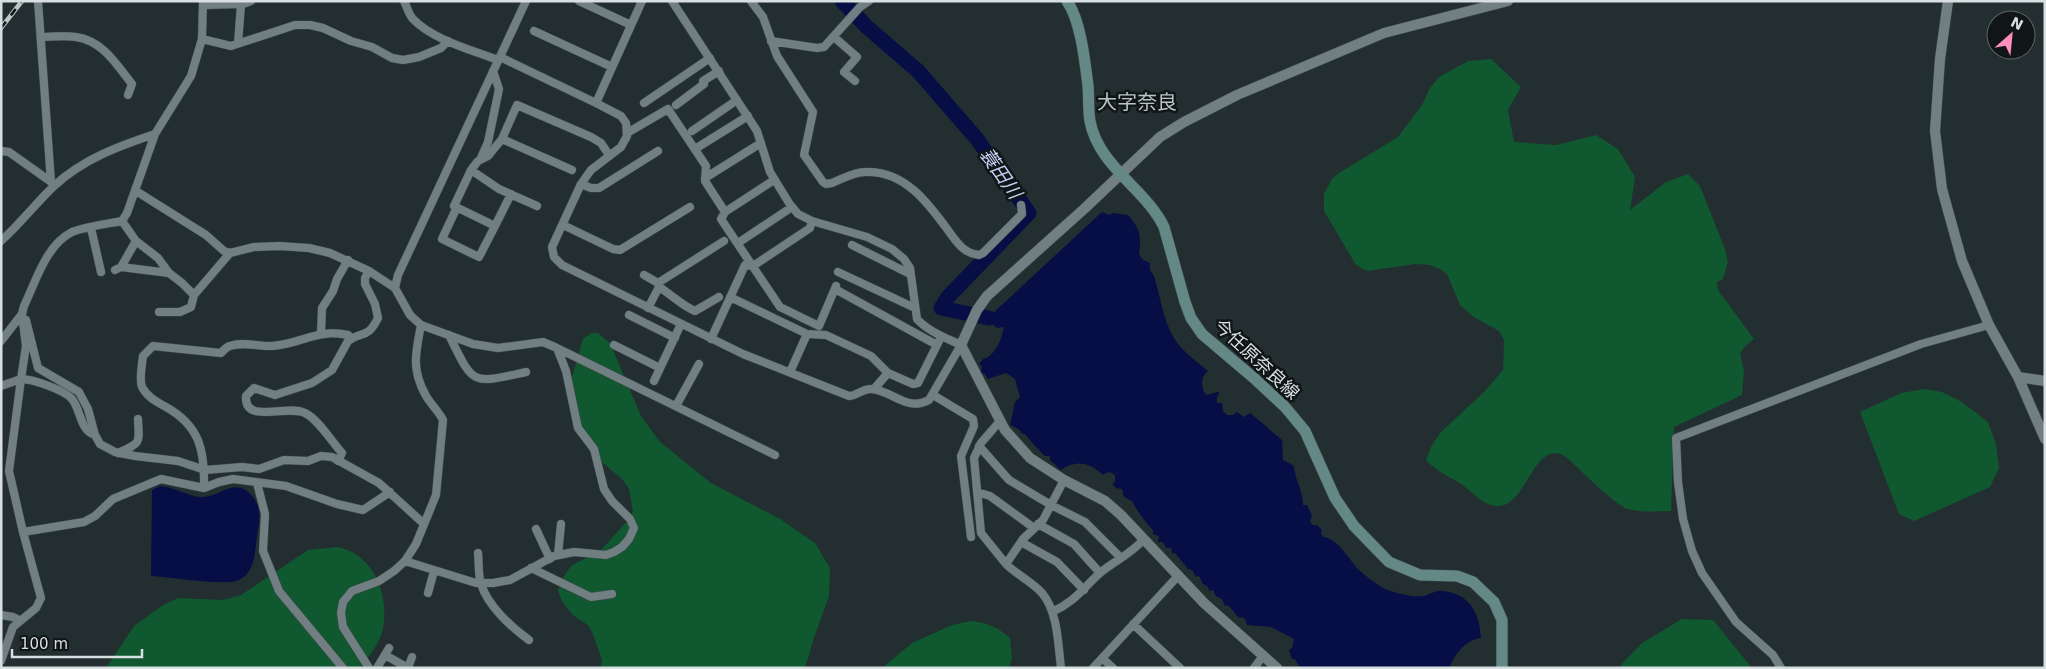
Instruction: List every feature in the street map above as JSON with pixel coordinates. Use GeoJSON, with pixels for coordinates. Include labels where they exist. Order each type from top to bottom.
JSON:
{"type":"FeatureCollection","features":[{"type":"Feature","properties":{"kind":"main road","name":"今任原奈良線"},"geometry":{"type":"LineString","coordinates":[[1067,2],[1080,33],[1088,86],[1090,121],[1096,141],[1120,174],[1158,213],[1164,227],[1188,310],[1202,334],[1285,407],[1305,431],[1335,498],[1354,526],[1389,562],[1420,575],[1458,576],[1473,582],[1494,602],[1502,620],[1502,668]]}},
{"type":"Feature","properties":{"kind":"street"},"geometry":{"type":"LineString","coordinates":[[38,1],[53,183]]}},
{"type":"Feature","properties":{"kind":"street"},"geometry":{"type":"LineString","coordinates":[[122,221],[136,191],[156,134],[191,76],[202,39],[204,3],[241,4],[251,1]]}},
{"type":"Feature","properties":{"kind":"street"},"geometry":{"type":"LineString","coordinates":[[404,1],[412,18],[448,41],[499,59],[596,103],[621,116],[626,123],[627,133],[621,147],[590,170],[581,184],[552,247],[554,256],[562,265],[711,339],[849,396],[853,396],[866,389],[874,390],[908,404],[916,405],[929,400],[933,395],[962,345],[977,310],[987,296],[1084,209],[1160,137],[1184,122],[1238,95],[1384,33],[1508,1]]}},
{"type":"Feature","properties":{"kind":"street"},"geometry":{"type":"LineString","coordinates":[[395,288],[398,275],[526,1]]}},
{"type":"Feature","properties":{"kind":"street"},"geometry":{"type":"LineString","coordinates":[[579,1],[631,25]]}},
{"type":"Feature","properties":{"kind":"street"},"geometry":{"type":"LineString","coordinates":[[596,103],[642,1]]}},
{"type":"Feature","properties":{"kind":"street"},"geometry":{"type":"LineString","coordinates":[[672,1],[757,131],[770,172],[798,214],[812,221],[850,231],[892,249],[904,259],[910,268],[917,319],[922,325],[962,345],[1005,430],[1030,458],[1064,480],[1105,501],[1121,515],[1204,603],[1277,668]]}},
{"type":"Feature","properties":{"kind":"street"},"geometry":{"type":"LineString","coordinates":[[751,1],[763,17],[777,56],[812,112],[804,155],[823,182],[826,184],[832,183],[865,172],[886,175],[896,179],[921,195],[962,249],[974,254],[984,254],[1022,214],[1020,205]]}},
{"type":"Feature","properties":{"kind":"street"},"geometry":{"type":"LineString","coordinates":[[771,41],[817,48],[824,47],[860,7],[869,1]]}},
{"type":"Feature","properties":{"kind":"street"},"geometry":{"type":"LineString","coordinates":[[1948,1],[1940,60],[1935,130],[1942,189],[1962,261],[1989,325],[2018,377],[2045,439]]}},
{"type":"Feature","properties":{"kind":"street"},"geometry":{"type":"LineString","coordinates":[[238,43],[241,4]]}},
{"type":"Feature","properties":{"kind":"street"},"geometry":{"type":"LineString","coordinates":[[202,39],[230,46],[295,25],[310,25],[323,28],[351,41],[372,47],[392,58],[403,60],[419,57],[441,48],[448,41]]}},
{"type":"Feature","properties":{"kind":"street"},"geometry":{"type":"LineString","coordinates":[[534,31],[612,67]]}},
{"type":"Feature","properties":{"kind":"street"},"geometry":{"type":"LineString","coordinates":[[41,37],[76,37],[92,42],[106,51],[132,84],[128,95]]}},
{"type":"Feature","properties":{"kind":"street"},"geometry":{"type":"LineString","coordinates":[[834,38],[857,57],[844,72],[855,81]]}},
{"type":"Feature","properties":{"kind":"street"},"geometry":{"type":"LineString","coordinates":[[644,103],[710,58]]}},
{"type":"Feature","properties":{"kind":"street"},"geometry":{"type":"LineString","coordinates":[[493,71],[498,89],[488,142],[480,160],[471,170],[454,206],[494,226]]}},
{"type":"Feature","properties":{"kind":"street"},"geometry":{"type":"LineString","coordinates":[[676,105],[704,84],[703,81],[719,71]]}},
{"type":"Feature","properties":{"kind":"street"},"geometry":{"type":"LineString","coordinates":[[692,131],[737,100]]}},
{"type":"Feature","properties":{"kind":"street"},"geometry":{"type":"LineString","coordinates":[[480,160],[488,156],[502,139],[517,104],[591,137],[601,143],[609,155]]}},
{"type":"Feature","properties":{"kind":"street"},"geometry":{"type":"LineString","coordinates":[[627,133],[668,109],[706,166],[705,178],[725,212]]}},
{"type":"Feature","properties":{"kind":"street"},"geometry":{"type":"LineString","coordinates":[[695,149],[748,116]]}},
{"type":"Feature","properties":{"kind":"street"},"geometry":{"type":"LineString","coordinates":[[1,241],[53,183],[108,150],[156,134]]}},
{"type":"Feature","properties":{"kind":"street"},"geometry":{"type":"LineString","coordinates":[[502,139],[572,170]]}},
{"type":"Feature","properties":{"kind":"street"},"geometry":{"type":"LineString","coordinates":[[705,178],[760,143]]}},
{"type":"Feature","properties":{"kind":"street"},"geometry":{"type":"LineString","coordinates":[[1,151],[9,152],[53,183]]}},
{"type":"Feature","properties":{"kind":"street"},"geometry":{"type":"LineString","coordinates":[[581,184],[591,188],[599,188],[658,151]]}},
{"type":"Feature","properties":{"kind":"street"},"geometry":{"type":"LineString","coordinates":[[471,170],[499,188],[537,206]]}},
{"type":"Feature","properties":{"kind":"street"},"geometry":{"type":"LineString","coordinates":[[774,180],[725,212],[721,219],[780,307],[819,326],[836,288],[871,310],[937,345]]}},
{"type":"Feature","properties":{"kind":"street"},"geometry":{"type":"LineString","coordinates":[[136,191],[206,234],[224,251],[230,253],[254,247],[279,246],[309,248],[330,253],[369,271],[395,288],[410,315],[421,325],[473,344],[498,348],[543,342],[775,455]]}},
{"type":"Feature","properties":{"kind":"street"},"geometry":{"type":"LineString","coordinates":[[457,207],[442,239],[479,257],[511,194]]}},
{"type":"Feature","properties":{"kind":"street"},"geometry":{"type":"LineString","coordinates":[[563,225],[613,249],[620,250],[690,207]]}},
{"type":"Feature","properties":{"kind":"street"},"geometry":{"type":"LineString","coordinates":[[738,244],[792,207]]}},
{"type":"Feature","properties":{"kind":"street"},"geometry":{"type":"LineString","coordinates":[[1,342],[22,314],[47,257],[59,241],[73,232],[122,221]]}},
{"type":"Feature","properties":{"kind":"street"},"geometry":{"type":"LineString","coordinates":[[122,221],[136,241],[158,258],[169,273],[194,295]]}},
{"type":"Feature","properties":{"kind":"street"},"geometry":{"type":"LineString","coordinates":[[711,339],[745,265],[753,266],[810,228],[812,221]]}},
{"type":"Feature","properties":{"kind":"street"},"geometry":{"type":"LineString","coordinates":[[91,228],[101,272]]}},
{"type":"Feature","properties":{"kind":"street"},"geometry":{"type":"LineString","coordinates":[[136,241],[118,269],[169,273]]}},
{"type":"Feature","properties":{"kind":"street"},"geometry":{"type":"LineString","coordinates":[[648,308],[658,285],[724,241]]}},
{"type":"Feature","properties":{"kind":"street"},"geometry":{"type":"LineString","coordinates":[[852,245],[910,274]]}},
{"type":"Feature","properties":{"kind":"street"},"geometry":{"type":"LineString","coordinates":[[159,312],[187,310],[194,302],[194,295],[230,253]]}},
{"type":"Feature","properties":{"kind":"street"},"geometry":{"type":"LineString","coordinates":[[321,333],[322,308],[333,291],[337,279],[348,260]]}},
{"type":"Feature","properties":{"kind":"street"},"geometry":{"type":"LineString","coordinates":[[338,461],[342,453],[306,413],[296,410],[255,412],[248,408],[245,402],[246,396],[254,388],[275,395],[312,383],[332,370],[351,339],[366,335],[373,328],[378,318],[375,304],[364,284],[369,271]]}},
{"type":"Feature","properties":{"kind":"street"},"geometry":{"type":"LineString","coordinates":[[838,272],[914,308]]}},
{"type":"Feature","properties":{"kind":"street"},"geometry":{"type":"LineString","coordinates":[[644,275],[671,294],[680,305],[695,311],[719,297]]}},
{"type":"Feature","properties":{"kind":"street"},"geometry":{"type":"LineString","coordinates":[[730,297],[807,334],[826,335],[871,356],[888,373],[913,384],[918,383],[942,336]]}},
{"type":"Feature","properties":{"kind":"street"},"geometry":{"type":"LineString","coordinates":[[1,661],[13,626],[36,608],[41,598],[5,471],[26,346],[22,314]]}},
{"type":"Feature","properties":{"kind":"street"},"geometry":{"type":"LineString","coordinates":[[22,314],[28,322],[38,368],[78,392],[88,409],[95,435],[100,444],[118,453],[178,461],[205,470],[242,467],[259,469],[284,460],[308,461],[321,456],[332,458],[379,483],[423,523]]}},
{"type":"Feature","properties":{"kind":"street"},"geometry":{"type":"LineString","coordinates":[[630,315],[675,338]]}},
{"type":"Feature","properties":{"kind":"street"},"geometry":{"type":"LineString","coordinates":[[654,381],[681,324]]}},
{"type":"Feature","properties":{"kind":"street"},"geometry":{"type":"LineString","coordinates":[[369,668],[343,627],[341,613],[343,602],[352,591],[379,581],[404,561],[416,544],[436,495],[443,420],[439,411],[425,395],[414,362],[421,325]]}},
{"type":"Feature","properties":{"kind":"street"},"geometry":{"type":"LineString","coordinates":[[1782,668],[1773,655],[1736,622],[1699,566],[1692,551],[1678,482],[1676,438],[1921,344],[1989,325]]}},
{"type":"Feature","properties":{"kind":"street"},"geometry":{"type":"LineString","coordinates":[[204,488],[205,470],[197,434],[185,420],[153,400],[145,392],[141,384],[143,356],[153,346],[220,353],[229,346],[247,344],[272,346],[321,333],[348,335],[351,339]]}},
{"type":"Feature","properties":{"kind":"street"},"geometry":{"type":"LineString","coordinates":[[790,372],[807,334]]}},
{"type":"Feature","properties":{"kind":"street"},"geometry":{"type":"LineString","coordinates":[[449,335],[464,366],[477,378],[488,380],[526,372]]}},
{"type":"Feature","properties":{"kind":"street"},"geometry":{"type":"LineString","coordinates":[[614,345],[660,368]]}},
{"type":"Feature","properties":{"kind":"street"},"geometry":{"type":"LineString","coordinates":[[404,561],[480,583],[510,580],[558,555],[574,552],[606,555],[622,547],[629,539],[634,528],[630,519],[604,489],[594,450],[578,428],[566,371],[557,348]]}},
{"type":"Feature","properties":{"kind":"street"},"geometry":{"type":"LineString","coordinates":[[676,406],[699,364]]}},
{"type":"Feature","properties":{"kind":"street"},"geometry":{"type":"LineString","coordinates":[[874,390],[888,373]]}},
{"type":"Feature","properties":{"kind":"street"},"geometry":{"type":"LineString","coordinates":[[2018,377],[2045,381]]}},
{"type":"Feature","properties":{"kind":"street"},"geometry":{"type":"LineString","coordinates":[[1,386],[21,379],[28,379],[63,392],[72,399],[78,408],[86,430],[90,434],[95,435]]}},
{"type":"Feature","properties":{"kind":"street"},"geometry":{"type":"LineString","coordinates":[[933,395],[968,414],[973,419],[974,426],[961,456],[971,537]]}},
{"type":"Feature","properties":{"kind":"street"},"geometry":{"type":"LineString","coordinates":[[118,453],[136,445],[139,441],[138,419]]}},
{"type":"Feature","properties":{"kind":"street"},"geometry":{"type":"LineString","coordinates":[[1000,421],[979,446],[974,458],[981,533],[1006,564],[1029,581],[1043,595],[1052,612],[1061,668]]}},
{"type":"Feature","properties":{"kind":"street"},"geometry":{"type":"LineString","coordinates":[[979,446],[1009,480],[1051,505],[1085,522],[1121,558]]}},
{"type":"Feature","properties":{"kind":"street"},"geometry":{"type":"LineString","coordinates":[[23,532],[84,522],[95,516],[113,499],[161,478],[204,488],[218,482],[233,479],[286,486],[337,504],[363,510],[390,492]]}},
{"type":"Feature","properties":{"kind":"street"},"geometry":{"type":"LineString","coordinates":[[1006,564],[1021,542],[1043,520],[1064,480]]}},
{"type":"Feature","properties":{"kind":"street"},"geometry":{"type":"LineString","coordinates":[[257,483],[265,514],[263,551],[279,590],[343,668]]}},
{"type":"Feature","properties":{"kind":"street"},"geometry":{"type":"LineString","coordinates":[[977,492],[990,496],[1036,526],[1074,544],[1100,573]]}},
{"type":"Feature","properties":{"kind":"street"},"geometry":{"type":"LineString","coordinates":[[558,555],[561,524]]}},
{"type":"Feature","properties":{"kind":"street"},"geometry":{"type":"LineString","coordinates":[[536,529],[550,558]]}},
{"type":"Feature","properties":{"kind":"street"},"geometry":{"type":"LineString","coordinates":[[1052,612],[1068,605],[1100,573],[1138,546],[1143,540]]}},
{"type":"Feature","properties":{"kind":"street"},"geometry":{"type":"LineString","coordinates":[[1021,542],[1057,562],[1084,590]]}},
{"type":"Feature","properties":{"kind":"street"},"geometry":{"type":"LineString","coordinates":[[478,553],[480,583],[487,596],[502,617],[529,640]]}},
{"type":"Feature","properties":{"kind":"street"},"geometry":{"type":"LineString","coordinates":[[531,568],[591,596],[612,594]]}},
{"type":"Feature","properties":{"kind":"street"},"geometry":{"type":"LineString","coordinates":[[428,593],[434,570]]}},
{"type":"Feature","properties":{"kind":"street"},"geometry":{"type":"LineString","coordinates":[[1092,668],[1178,576]]}},
{"type":"Feature","properties":{"kind":"street"},"geometry":{"type":"LineString","coordinates":[[1,615],[19,620]]}},
{"type":"Feature","properties":{"kind":"street"},"geometry":{"type":"LineString","coordinates":[[1133,624],[1180,668]]}},
{"type":"Feature","properties":{"kind":"street"},"geometry":{"type":"LineString","coordinates":[[377,668],[387,652],[408,668],[412,657]]}},
{"type":"Feature","properties":{"kind":"street"},"geometry":{"type":"LineString","coordinates":[[1254,668],[1263,656]]}},
{"type":"Feature","properties":{"kind":"street"},"geometry":{"type":"LineString","coordinates":[[1102,658],[1113,668]]}},
{"type":"Feature","properties":{"kind":"green space"},"geometry":{"type":"Polygon","coordinates":[[[1491,59],[1521,87],[1508,110],[1514,142],[1556,145],[1596,135],[1618,149],[1635,177],[1630,210],[1666,182],[1688,174],[1700,186],[1725,249],[1728,262],[1723,279],[1717,282],[1718,290],[1754,339],[1746,345],[1740,354],[1744,370],[1742,395],[1674,427],[1671,511],[1638,511],[1623,507],[1560,454],[1550,454],[1542,459],[1514,498],[1506,504],[1496,506],[1483,501],[1430,464],[1426,460],[1431,447],[1440,433],[1484,392],[1503,370],[1504,340],[1499,331],[1472,316],[1460,305],[1447,274],[1440,269],[1430,265],[1416,264],[1367,271],[1356,265],[1324,211],[1324,194],[1332,179],[1398,137],[1422,105],[1430,88],[1439,77],[1468,61],[1491,59]]]}},
{"type":"Feature","properties":{"kind":"green space"},"geometry":{"type":"Polygon","coordinates":[[[591,333],[598,333],[610,343],[641,416],[660,442],[711,483],[780,519],[815,543],[830,568],[829,596],[805,668],[601,668],[602,660],[589,626],[573,615],[563,603],[558,591],[560,582],[571,566],[602,549],[629,519],[633,511],[629,489],[622,479],[590,452],[572,418],[571,380],[583,339],[591,333]]]}},
{"type":"Feature","properties":{"kind":"green space"},"geometry":{"type":"Polygon","coordinates":[[[1925,389],[1942,392],[1962,402],[1988,422],[1996,444],[1999,468],[1990,487],[1914,521],[1899,514],[1860,412],[1901,393],[1925,389]]]}},
{"type":"Feature","properties":{"kind":"green space"},"geometry":{"type":"Polygon","coordinates":[[[337,547],[350,551],[370,567],[377,579],[384,605],[381,637],[360,668],[106,668],[134,626],[163,605],[178,598],[223,600],[241,595],[308,550],[337,547]]]}},
{"type":"Feature","properties":{"kind":"green space"},"geometry":{"type":"Polygon","coordinates":[[[1682,619],[1713,620],[1752,668],[1618,668],[1642,643],[1682,619]]]}},
{"type":"Feature","properties":{"kind":"green space"},"geometry":{"type":"Polygon","coordinates":[[[971,621],[992,626],[1010,638],[1012,658],[1009,668],[882,668],[912,643],[952,625],[971,621]]]}},
{"type":"Feature","properties":{"kind":"shaded area"},"geometry":{"type":"Polygon","coordinates":[[[1102,212],[1109,215],[1113,213],[1128,215],[1138,229],[1140,238],[1139,254],[1143,260],[1150,263],[1150,270],[1154,276],[1170,330],[1182,349],[1208,371],[1202,380],[1204,392],[1207,395],[1220,393],[1217,396],[1217,403],[1222,403],[1223,411],[1227,415],[1233,415],[1237,412],[1244,417],[1250,413],[1282,440],[1283,460],[1294,466],[1303,505],[1307,505],[1312,515],[1310,522],[1322,530],[1323,537],[1334,541],[1361,572],[1384,588],[1414,596],[1424,596],[1439,591],[1451,593],[1466,600],[1471,606],[1478,620],[1481,638],[1475,639],[1461,648],[1449,668],[1303,668],[1298,665],[1295,659],[1292,659],[1289,650],[1292,648],[1294,639],[1271,627],[1247,625],[1243,617],[1239,618],[1228,605],[1225,606],[1222,599],[1216,596],[1213,590],[1209,591],[1199,576],[1196,577],[1192,570],[1188,569],[1175,553],[1172,553],[1171,548],[1166,548],[1163,542],[1158,542],[1159,536],[1153,534],[1153,530],[1133,502],[1123,496],[1123,490],[1117,489],[1112,484],[1115,482],[1115,475],[1110,472],[1103,475],[1088,465],[1083,464],[1072,464],[1061,470],[1050,460],[1050,456],[1045,456],[1025,434],[1010,425],[1015,402],[1020,397],[1015,379],[1006,373],[988,379],[985,374],[981,373],[982,366],[979,364],[984,358],[991,355],[996,348],[1004,327],[997,328],[988,320],[976,320],[980,313],[992,314],[1102,212]]]}},
{"type":"Feature","properties":{"kind":"shaded area"},"geometry":{"type":"Polygon","coordinates":[[[160,486],[198,497],[209,496],[236,487],[247,491],[255,499],[259,519],[255,554],[252,566],[245,576],[234,581],[222,582],[151,576],[152,490],[160,486]]]}},
{"type":"Feature","properties":{"kind":"waterway","name":"蓑田川"},"geometry":{"type":"LineString","coordinates":[[842,1],[867,27],[918,71],[977,139],[1029,213],[948,297],[941,308],[989,318]]}},
{"type":"Feature","properties":{"kind":"railway"},"geometry":{"type":"LineString","coordinates":[[1,28],[22,1]]}},
{"type":"Feature","properties":{"kind":"district","name":"大字奈良"},"geometry":{"type":"Point","coordinates":[1137,102]}}]}
